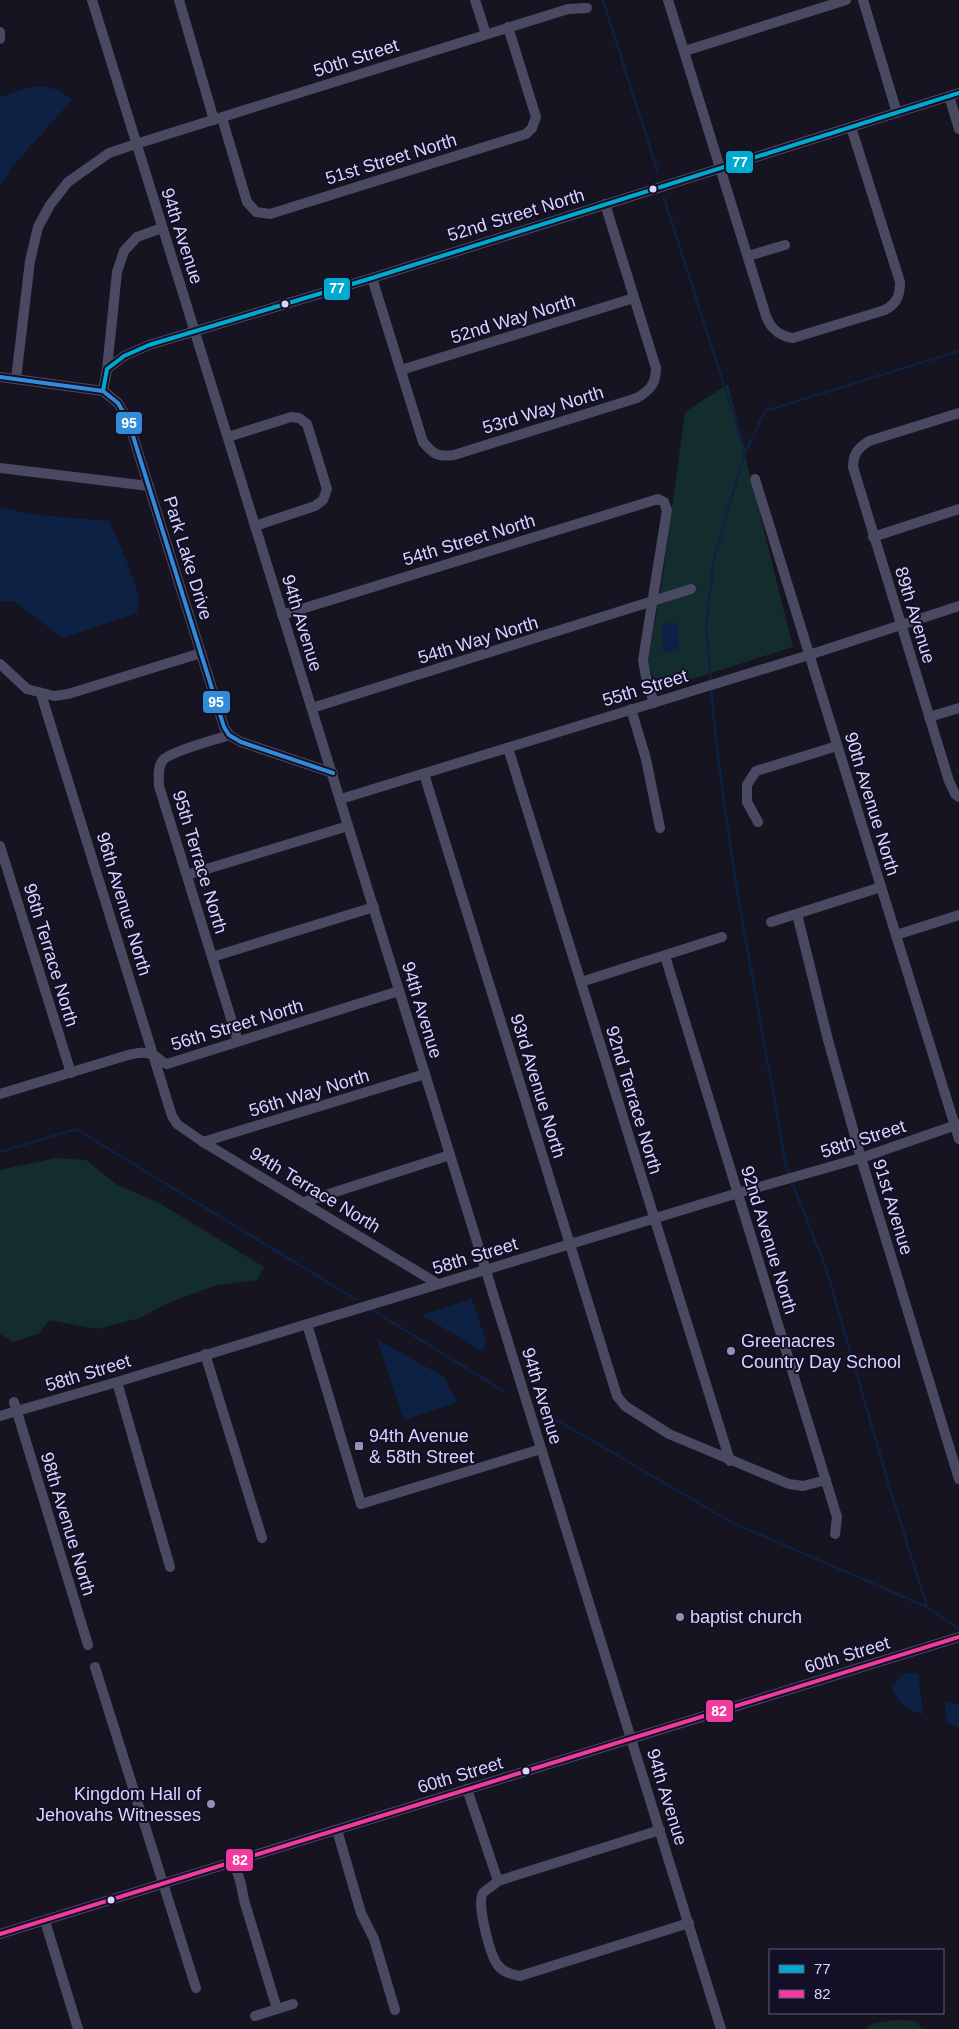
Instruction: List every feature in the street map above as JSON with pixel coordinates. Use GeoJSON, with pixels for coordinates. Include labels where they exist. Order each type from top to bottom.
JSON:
{"type":"FeatureCollection","features":[{"type":"Feature","properties":{"kind":"street","name":"94th Avenue"},"geometry":{"type":"LineString","coordinates":[[92,0],[541,1449],[690,1922],[721,2029]]}},
{"type":"Feature","properties":{"kind":"street"},"geometry":{"type":"LineString","coordinates":[[179,0],[218,119]]}},
{"type":"Feature","properties":{"kind":"street"},"geometry":{"type":"LineString","coordinates":[[475,0],[486,34]]}},
{"type":"Feature","properties":{"kind":"street"},"geometry":{"type":"LineString","coordinates":[[668,0],[770,326],[782,336],[793,338],[885,310],[894,305],[900,294],[900,282],[851,127]]}},
{"type":"Feature","properties":{"kind":"street"},"geometry":{"type":"LineString","coordinates":[[685,51],[846,0]]}},
{"type":"Feature","properties":{"kind":"street"},"geometry":{"type":"LineString","coordinates":[[863,0],[897,113]]}},
{"type":"Feature","properties":{"kind":"street","name":"50th Street"},"geometry":{"type":"LineString","coordinates":[[16,380],[30,261],[38,228],[50,205],[68,182],[109,153],[508,27],[568,9],[587,8]]}},
{"type":"Feature","properties":{"kind":"street","name":"51st Street North"},"geometry":{"type":"LineString","coordinates":[[218,119],[247,202],[256,212],[270,214],[526,134],[532,128],[536,117],[508,27]]}},
{"type":"Feature","properties":{"kind":"street"},"geometry":{"type":"LineString","coordinates":[[0,32],[0,38]]}},
{"type":"Feature","properties":{"kind":"street"},"geometry":{"type":"LineString","coordinates":[[954,95],[959,129]]}},
{"type":"Feature","properties":{"kind":"street","name":"52nd Street North"},"geometry":{"type":"LineString","coordinates":[[107,369],[124,356],[195,332],[954,95]]}},
{"type":"Feature","properties":{"kind":"street"},"geometry":{"type":"LineString","coordinates":[[605,204],[634,298]]}},
{"type":"Feature","properties":{"kind":"street"},"geometry":{"type":"LineString","coordinates":[[0,378],[103,391],[117,272],[124,251],[137,237],[162,228]]}},
{"type":"Feature","properties":{"kind":"street"},"geometry":{"type":"LineString","coordinates":[[748,256],[785,245]]}},
{"type":"Feature","properties":{"kind":"street"},"geometry":{"type":"LineString","coordinates":[[372,278],[401,370]]}},
{"type":"Feature","properties":{"kind":"street","name":"52nd Way North"},"geometry":{"type":"LineString","coordinates":[[401,370],[634,298]]}},
{"type":"Feature","properties":{"kind":"street","name":"53rd Way North"},"geometry":{"type":"LineString","coordinates":[[401,370],[423,442],[432,454],[444,457],[454,455],[637,398],[650,391],[656,379],[656,368],[634,298]]}},
{"type":"Feature","properties":{"kind":"street","name":"Park Lake Drive"},"geometry":{"type":"LineString","coordinates":[[103,391],[118,403],[128,420],[224,727],[229,736]]}},
{"type":"Feature","properties":{"kind":"street","name":"89th Avenue"},"geometry":{"type":"LineString","coordinates":[[959,413],[869,441],[859,448],[853,458],[853,467],[873,536],[949,781],[955,794],[959,797]]}},
{"type":"Feature","properties":{"kind":"street"},"geometry":{"type":"LineString","coordinates":[[228,437],[291,417],[299,418],[307,424],[327,489],[323,500],[315,506],[256,526]]}},
{"type":"Feature","properties":{"kind":"street"},"geometry":{"type":"LineString","coordinates":[[0,468],[150,486]]}},
{"type":"Feature","properties":{"kind":"street","name":"90th Avenue North"},"geometry":{"type":"LineString","coordinates":[[755,479],[896,935],[957,1125],[959,1139]]}},
{"type":"Feature","properties":{"kind":"street","name":"54th Street North"},"geometry":{"type":"LineString","coordinates":[[282,615],[658,499],[664,502],[667,510],[654,602]]}},
{"type":"Feature","properties":{"kind":"street"},"geometry":{"type":"LineString","coordinates":[[873,536],[959,510]]}},
{"type":"Feature","properties":{"kind":"street","name":"54th Way North"},"geometry":{"type":"LineString","coordinates":[[312,708],[691,589]]}},
{"type":"Feature","properties":{"kind":"street"},"geometry":{"type":"LineString","coordinates":[[654,602],[643,660],[654,702]]}},
{"type":"Feature","properties":{"kind":"street","name":"55th Street"},"geometry":{"type":"LineString","coordinates":[[341,799],[809,655],[959,606]]}},
{"type":"Feature","properties":{"kind":"street"},"geometry":{"type":"LineString","coordinates":[[0,664],[27,688],[41,694],[54,696],[68,694],[201,654]]}},
{"type":"Feature","properties":{"kind":"street","name":"96th Avenue North"},"geometry":{"type":"LineString","coordinates":[[41,694],[172,1116],[177,1124]]}},
{"type":"Feature","properties":{"kind":"street"},"geometry":{"type":"LineString","coordinates":[[929,717],[959,708]]}},
{"type":"Feature","properties":{"kind":"street"},"geometry":{"type":"LineString","coordinates":[[631,709],[646,758],[660,828]]}},
{"type":"Feature","properties":{"kind":"street"},"geometry":{"type":"LineString","coordinates":[[229,736],[241,742],[333,773]]}},
{"type":"Feature","properties":{"kind":"street","name":"95th Terrace North"},"geometry":{"type":"LineString","coordinates":[[229,736],[172,754],[163,760],[158,772],[159,786],[238,1041]]}},
{"type":"Feature","properties":{"kind":"street"},"geometry":{"type":"LineString","coordinates":[[758,822],[747,802],[747,785],[756,771],[837,746]]}},
{"type":"Feature","properties":{"kind":"street","name":"92nd Terrace North"},"geometry":{"type":"LineString","coordinates":[[508,748],[730,1461]]}},
{"type":"Feature","properties":{"kind":"street","name":"93rd Avenue North"},"geometry":{"type":"LineString","coordinates":[[424,774],[616,1396],[625,1406],[669,1434],[730,1461]]}},
{"type":"Feature","properties":{"kind":"street"},"geometry":{"type":"LineString","coordinates":[[187,875],[348,826]]}},
{"type":"Feature","properties":{"kind":"street","name":"96th Terrace North"},"geometry":{"type":"LineString","coordinates":[[0,846],[71,1073]]}},
{"type":"Feature","properties":{"kind":"street"},"geometry":{"type":"LineString","coordinates":[[771,922],[881,887]]}},
{"type":"Feature","properties":{"kind":"street"},"geometry":{"type":"LineString","coordinates":[[212,957],[374,907]]}},
{"type":"Feature","properties":{"kind":"street","name":"91st Avenue"},"geometry":{"type":"LineString","coordinates":[[797,914],[828,1040],[861,1158],[959,1478]]}},
{"type":"Feature","properties":{"kind":"street"},"geometry":{"type":"LineString","coordinates":[[896,935],[959,915]]}},
{"type":"Feature","properties":{"kind":"street"},"geometry":{"type":"LineString","coordinates":[[581,982],[722,937]]}},
{"type":"Feature","properties":{"kind":"street","name":"92nd Avenue North"},"geometry":{"type":"LineString","coordinates":[[665,956],[837,1517],[835,1534]]}},
{"type":"Feature","properties":{"kind":"street","name":"56th Street North"},"geometry":{"type":"LineString","coordinates":[[0,1094],[128,1054],[142,1052],[154,1055],[161,1062],[167,1064],[399,990]]}},
{"type":"Feature","properties":{"kind":"street","name":"56th Way North"},"geometry":{"type":"LineString","coordinates":[[203,1142],[425,1074]]}},
{"type":"Feature","properties":{"kind":"street","name":"94th Terrace North"},"geometry":{"type":"LineString","coordinates":[[177,1124],[203,1142],[438,1284]]}},
{"type":"Feature","properties":{"kind":"street","name":"58th Street"},"geometry":{"type":"LineString","coordinates":[[0,1416],[16,1406],[117,1382],[654,1218],[861,1158],[957,1125]]}},
{"type":"Feature","properties":{"kind":"street"},"geometry":{"type":"LineString","coordinates":[[304,1202],[450,1155]]}},
{"type":"Feature","properties":{"kind":"street"},"geometry":{"type":"LineString","coordinates":[[307,1324],[361,1504],[541,1449]]}},
{"type":"Feature","properties":{"kind":"street"},"geometry":{"type":"LineString","coordinates":[[205,1354],[262,1538]]}},
{"type":"Feature","properties":{"kind":"street"},"geometry":{"type":"LineString","coordinates":[[117,1382],[170,1567]]}},
{"type":"Feature","properties":{"kind":"street","name":"98th Avenue North"},"geometry":{"type":"LineString","coordinates":[[16,1406],[88,1645]]}},
{"type":"Feature","properties":{"kind":"street"},"geometry":{"type":"LineString","coordinates":[[730,1461],[789,1484],[803,1486],[826,1480]]}},
{"type":"Feature","properties":{"kind":"street","name":"60th Street"},"geometry":{"type":"LineString","coordinates":[[0,1934],[956,1638]]}},
{"type":"Feature","properties":{"kind":"street"},"geometry":{"type":"LineString","coordinates":[[95,1667],[196,1988]]}},
{"type":"Feature","properties":{"kind":"street"},"geometry":{"type":"LineString","coordinates":[[467,1789],[498,1881]]}},
{"type":"Feature","properties":{"kind":"street"},"geometry":{"type":"LineString","coordinates":[[337,1830],[361,1913],[374,1939],[395,2010]]}},
{"type":"Feature","properties":{"kind":"street"},"geometry":{"type":"LineString","coordinates":[[660,1830],[498,1881],[482,1894],[480,1904],[496,1963],[504,1972],[520,1976],[690,1922]]}},
{"type":"Feature","properties":{"kind":"street"},"geometry":{"type":"LineString","coordinates":[[234,1862],[277,2009]]}},
{"type":"Feature","properties":{"kind":"street"},"geometry":{"type":"LineString","coordinates":[[44,1920],[78,2029]]}},
{"type":"Feature","properties":{"kind":"street"},"geometry":{"type":"LineString","coordinates":[[255,2016],[292,2004]]}},
{"type":"Feature","properties":{"kind":"green space"},"geometry":{"type":"Polygon","coordinates":[[[728,384],[749,477],[793,647],[658,690],[648,661],[658,605],[697,592],[694,584],[660,595],[685,412],[728,384]]]}},
{"type":"Feature","properties":{"kind":"green space"},"geometry":{"type":"Polygon","coordinates":[[[56,1158],[86,1160],[116,1184],[161,1204],[264,1267],[257,1280],[217,1285],[168,1303],[140,1318],[97,1329],[49,1320],[40,1333],[13,1342],[0,1334],[0,1170],[56,1158]]]}},
{"type":"Feature","properties":{"kind":"green space"},"geometry":{"type":"Polygon","coordinates":[[[895,2020],[916,2021],[922,2029],[866,2029],[873,2024],[895,2020]]]}},
{"type":"Feature","properties":{"kind":"water"},"geometry":{"type":"Polygon","coordinates":[[[43,86],[61,91],[72,100],[10,169],[0,187],[0,97],[28,88],[43,86]]]}},
{"type":"Feature","properties":{"kind":"water"},"geometry":{"type":"Polygon","coordinates":[[[0,507],[29,514],[109,521],[126,559],[139,597],[137,613],[63,638],[14,601],[0,601],[0,507]]]}},
{"type":"Feature","properties":{"kind":"water"},"geometry":{"type":"Polygon","coordinates":[[[662,623],[678,623],[679,652],[663,652],[662,623]]]}},
{"type":"Feature","properties":{"kind":"water"},"geometry":{"type":"Polygon","coordinates":[[[472,1299],[486,1342],[482,1351],[422,1315],[472,1299]]]}},
{"type":"Feature","properties":{"kind":"water"},"geometry":{"type":"Polygon","coordinates":[[[377,1339],[444,1377],[457,1402],[404,1420],[377,1339]]]}},
{"type":"Feature","properties":{"kind":"water"},"geometry":{"type":"Polygon","coordinates":[[[907,1673],[918,1674],[923,1714],[912,1711],[904,1705],[891,1688],[902,1675],[907,1673]]]}},
{"type":"Feature","properties":{"kind":"water"},"geometry":{"type":"Polygon","coordinates":[[[945,1702],[959,1704],[959,1728],[946,1722],[945,1702]]]}},
{"type":"Feature","properties":{"kind":"waterway"},"geometry":{"type":"LineString","coordinates":[[603,0],[658,173]]}},
{"type":"Feature","properties":{"kind":"waterway"},"geometry":{"type":"LineString","coordinates":[[664,198],[745,451]]}},
{"type":"Feature","properties":{"kind":"waterway"},"geometry":{"type":"LineString","coordinates":[[711,682],[706,626],[714,558],[745,453],[765,411],[959,351]]}},
{"type":"Feature","properties":{"kind":"waterway"},"geometry":{"type":"LineString","coordinates":[[711,688],[717,748],[734,868],[786,1166],[790,1175]]}},
{"type":"Feature","properties":{"kind":"waterway"},"geometry":{"type":"LineString","coordinates":[[0,1152],[76,1129],[355,1299]]}},
{"type":"Feature","properties":{"kind":"waterway"},"geometry":{"type":"LineString","coordinates":[[791,1180],[826,1268],[890,1489],[927,1607]]}},
{"type":"Feature","properties":{"kind":"waterway"},"geometry":{"type":"LineString","coordinates":[[371,1309],[503,1391]]}},
{"type":"Feature","properties":{"kind":"waterway"},"geometry":{"type":"LineString","coordinates":[[550,1416],[731,1522],[927,1607],[959,1629]]}},
{"type":"Feature","properties":{"kind":"transit line","name":"77"},"geometry":{"type":"LineString","coordinates":[[103,391],[107,369],[124,356],[149,345],[372,278],[959,93]]}},
{"type":"Feature","properties":{"kind":"transit line","name":"95"},"geometry":{"type":"LineString","coordinates":[[0,377],[103,391],[118,403],[128,420],[224,727],[229,735],[241,742],[333,773]]}},
{"type":"Feature","properties":{"kind":"transit line","name":"82"},"geometry":{"type":"LineString","coordinates":[[0,1934],[959,1637]]}},
{"type":"Feature","properties":{"kind":"place","name":"Greenacres Country Day School"},"geometry":{"type":"Point","coordinates":[731,1351]}},
{"type":"Feature","properties":{"kind":"place","name":"94th Avenue & 58th Street"},"geometry":{"type":"Point","coordinates":[359,1446]}},
{"type":"Feature","properties":{"kind":"place","name":"baptist church"},"geometry":{"type":"Point","coordinates":[680,1617]}},
{"type":"Feature","properties":{"kind":"place","name":"Kingdom Hall of Jehovahs Witnesses"},"geometry":{"type":"Point","coordinates":[211,1804]}}]}
